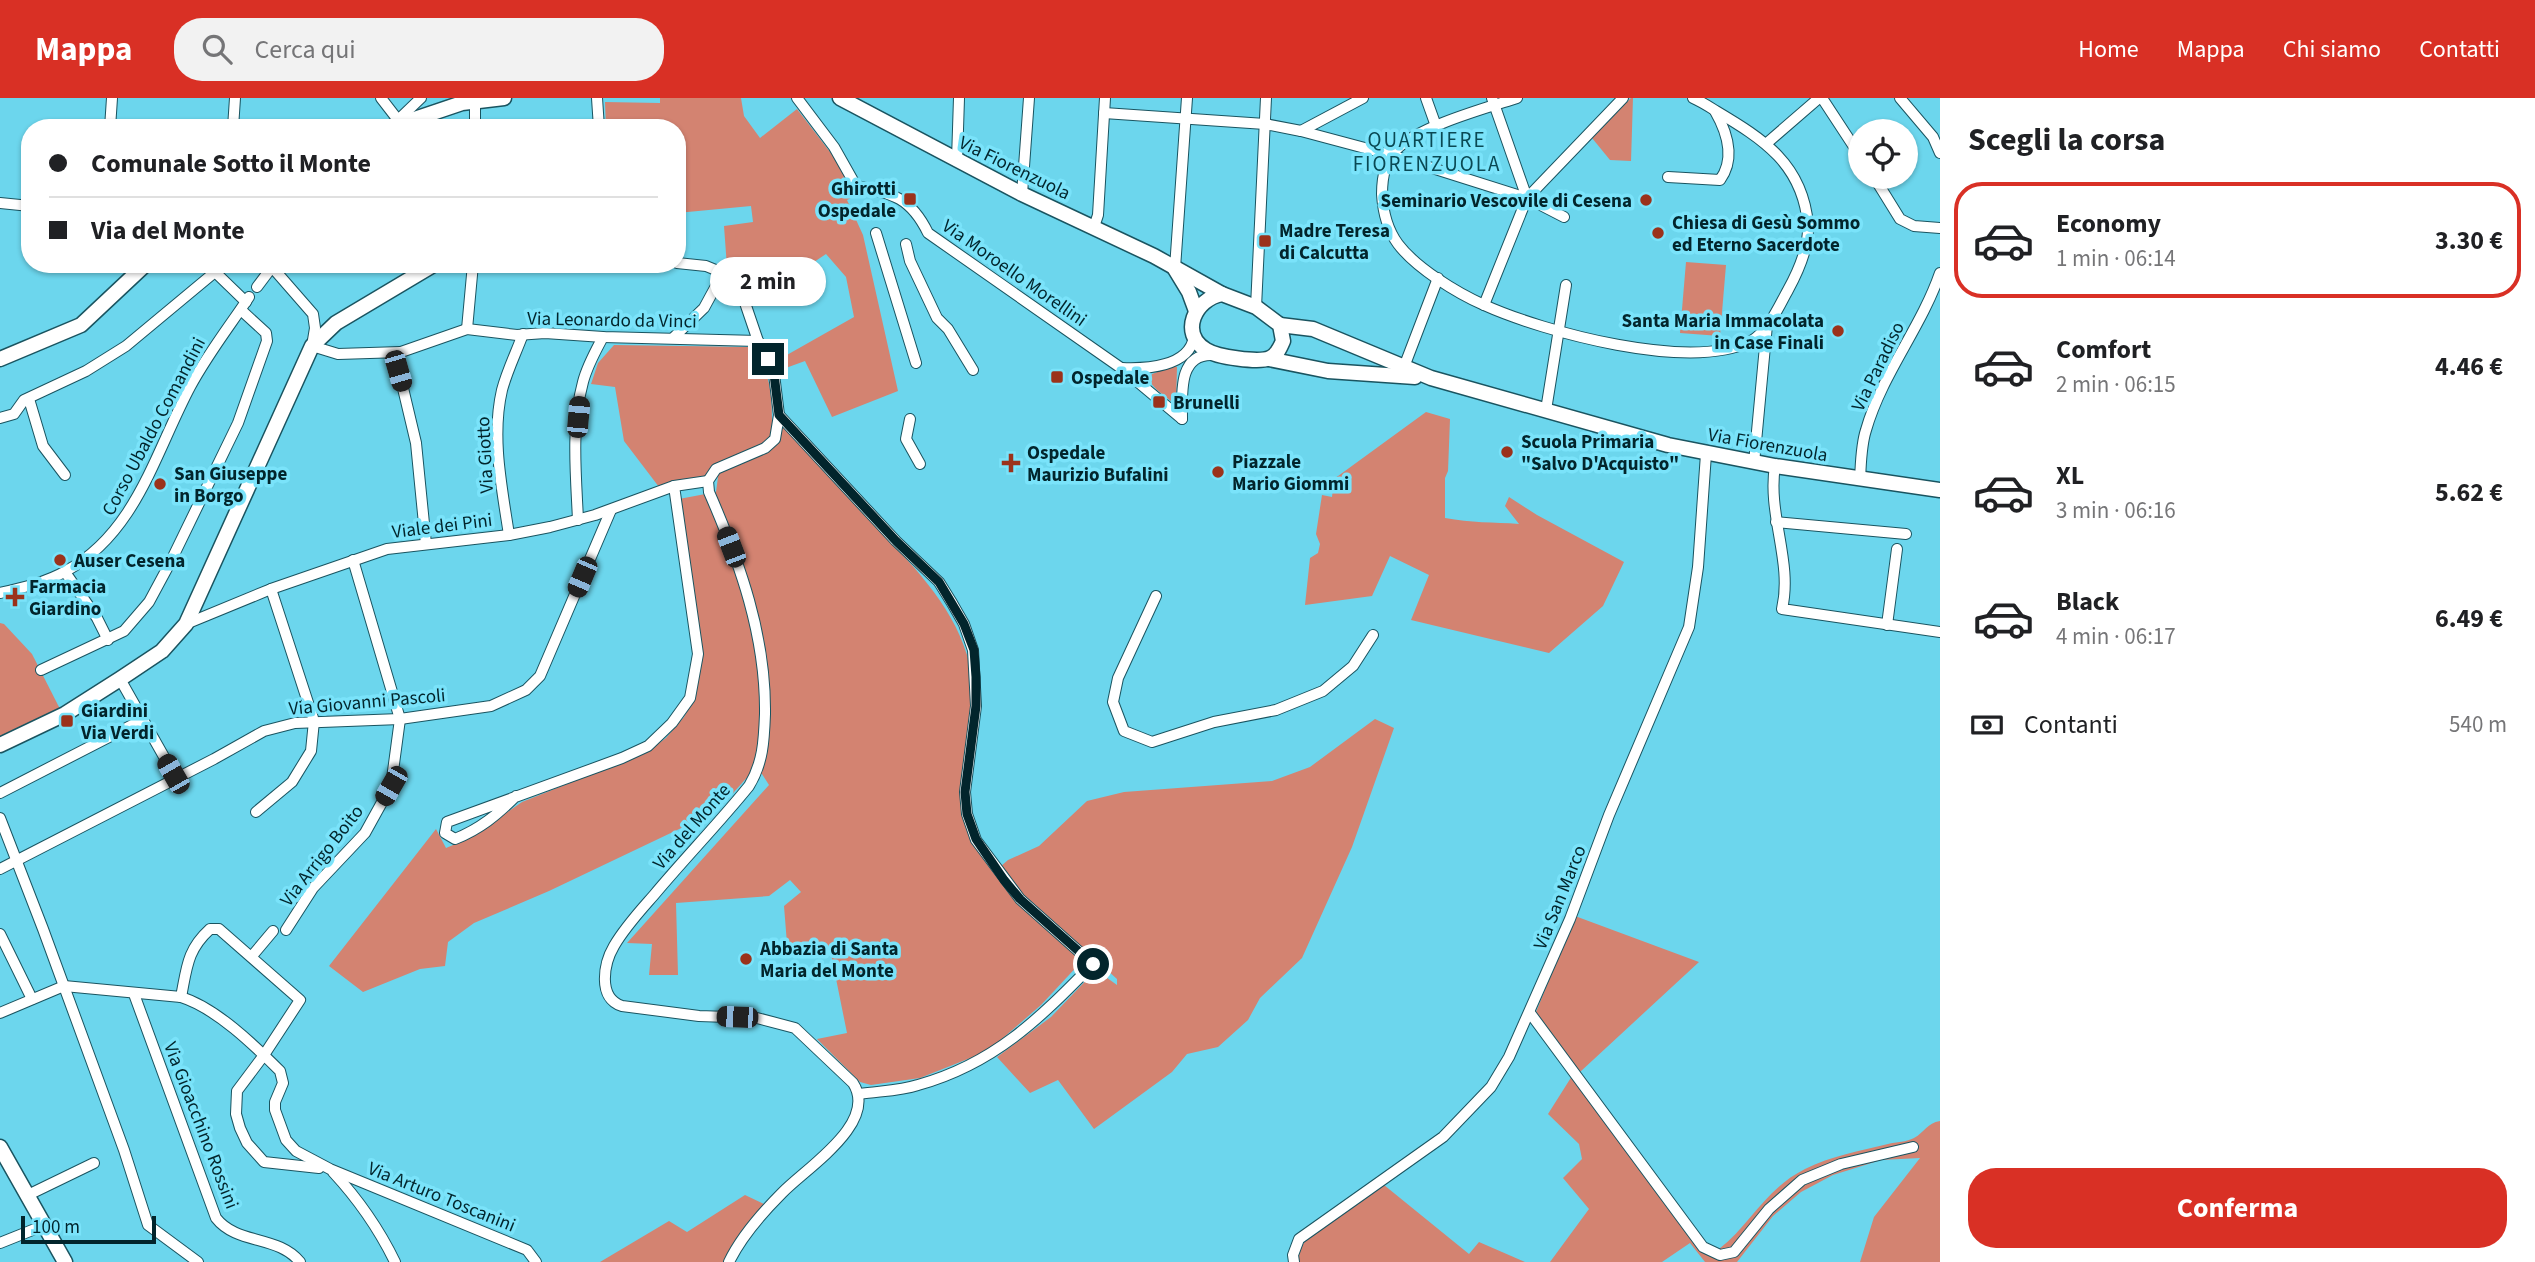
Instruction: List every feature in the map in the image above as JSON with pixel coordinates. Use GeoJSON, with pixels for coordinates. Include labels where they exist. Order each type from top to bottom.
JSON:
{"type":"FeatureCollection","features":[{"type":"Feature","properties":{"kind":"street"},"geometry":{"type":"LineString","coordinates":[[110,119],[111,98]]}},
{"type":"Feature","properties":{"kind":"street"},"geometry":{"type":"LineString","coordinates":[[234,119],[235,98]]}},
{"type":"Feature","properties":{"kind":"street"},"geometry":{"type":"LineString","coordinates":[[381,98],[398,119]]}},
{"type":"Feature","properties":{"kind":"street"},"geometry":{"type":"LineString","coordinates":[[407,119],[422,98]]}},
{"type":"Feature","properties":{"kind":"street"},"geometry":{"type":"LineString","coordinates":[[420,119],[475,101],[504,98]]}},
{"type":"Feature","properties":{"kind":"street"},"geometry":{"type":"LineString","coordinates":[[597,98],[598,119]]}},
{"type":"Feature","properties":{"kind":"street","name":"Via Moroello Morellini"},"geometry":{"type":"LineString","coordinates":[[797,98],[834,147],[856,186],[902,198],[920,216],[928,233],[1121,368],[1182,419],[1181,385],[1186,360]]}},
{"type":"Feature","properties":{"kind":"street","name":"Via Fiorenzuola"},"geometry":{"type":"LineString","coordinates":[[840,98],[1222,294]]}},
{"type":"Feature","properties":{"kind":"street"},"geometry":{"type":"LineString","coordinates":[[957,160],[959,98]]}},
{"type":"Feature","properties":{"kind":"street"},"geometry":{"type":"LineString","coordinates":[[1023,194],[1029,98]]}},
{"type":"Feature","properties":{"kind":"street"},"geometry":{"type":"LineString","coordinates":[[1094,227],[1098,215],[1105,98]]}},
{"type":"Feature","properties":{"kind":"street"},"geometry":{"type":"LineString","coordinates":[[1186,360],[1193,339],[1196,311],[1175,268],[1187,98]]}},
{"type":"Feature","properties":{"kind":"street"},"geometry":{"type":"LineString","coordinates":[[1256,307],[1266,98]]}},
{"type":"Feature","properties":{"kind":"street"},"geometry":{"type":"LineString","coordinates":[[1301,131],[1363,98]]}},
{"type":"Feature","properties":{"kind":"street"},"geometry":{"type":"LineString","coordinates":[[1426,98],[1436,126]]}},
{"type":"Feature","properties":{"kind":"street"},"geometry":{"type":"LineString","coordinates":[[1517,98],[1493,102],[1421,132],[1394,156],[1382,190],[1386,222],[1399,245],[1438,278],[1484,305],[1559,330],[1620,345],[1682,352],[1711,351],[1754,339],[1767,325],[1793,281],[1806,248],[1808,224],[1801,195],[1789,168],[1767,143],[1736,121],[1693,98]]}},
{"type":"Feature","properties":{"kind":"street"},"geometry":{"type":"LineString","coordinates":[[1484,305],[1527,198],[1623,98]]}},
{"type":"Feature","properties":{"kind":"street"},"geometry":{"type":"LineString","coordinates":[[1767,143],[1821,98],[1848,138]]}},
{"type":"Feature","properties":{"kind":"street"},"geometry":{"type":"LineString","coordinates":[[1900,98],[1933,137],[1940,153]]}},
{"type":"Feature","properties":{"kind":"street"},"geometry":{"type":"LineString","coordinates":[[474,119],[475,101]]}},
{"type":"Feature","properties":{"kind":"street"},"geometry":{"type":"LineString","coordinates":[[1493,102],[1527,198]]}},
{"type":"Feature","properties":{"kind":"street"},"geometry":{"type":"LineString","coordinates":[[1668,177],[1720,180],[1723,176],[1729,141],[1715,110]]}},
{"type":"Feature","properties":{"kind":"street"},"geometry":{"type":"LineString","coordinates":[[1104,113],[1265,124],[1301,131],[1394,156],[1527,198],[1564,216]]}},
{"type":"Feature","properties":{"kind":"street"},"geometry":{"type":"LineString","coordinates":[[1881,189],[1900,219],[1914,226],[1940,228]]}},
{"type":"Feature","properties":{"kind":"street"},"geometry":{"type":"LineString","coordinates":[[0,203],[21,205]]}},
{"type":"Feature","properties":{"kind":"street"},"geometry":{"type":"LineString","coordinates":[[876,233],[916,363]]}},
{"type":"Feature","properties":{"kind":"street"},"geometry":{"type":"LineString","coordinates":[[906,244],[910,261],[937,318],[948,329],[973,370]]}},
{"type":"Feature","properties":{"kind":"street"},"geometry":{"type":"LineString","coordinates":[[686,264],[706,266],[723,272],[738,288],[774,374],[779,415],[778,434],[771,445],[716,469],[708,481]]}},
{"type":"Feature","properties":{"kind":"street"},"geometry":{"type":"LineString","coordinates":[[673,338],[704,308],[723,272]]}},
{"type":"Feature","properties":{"kind":"street"},"geometry":{"type":"LineString","coordinates":[[0,359],[81,324],[136,273]]}},
{"type":"Feature","properties":{"kind":"street"},"geometry":{"type":"LineString","coordinates":[[0,418],[14,414],[24,400],[86,371],[126,346],[214,273]]}},
{"type":"Feature","properties":{"kind":"street"},"geometry":{"type":"LineString","coordinates":[[41,670],[124,631],[149,602],[238,423],[268,341],[266,333],[245,303],[216,273]]}},
{"type":"Feature","properties":{"kind":"street"},"geometry":{"type":"LineString","coordinates":[[257,287],[267,273]]}},
{"type":"Feature","properties":{"kind":"street"},"geometry":{"type":"LineString","coordinates":[[279,273],[313,314],[326,323],[336,323]]}},
{"type":"Feature","properties":{"kind":"street"},"geometry":{"type":"LineString","coordinates":[[312,346],[336,323],[420,273]]}},
{"type":"Feature","properties":{"kind":"street"},"geometry":{"type":"LineString","coordinates":[[312,346],[338,354],[401,352],[467,329],[472,273]]}},
{"type":"Feature","properties":{"kind":"street","name":"Via Paradiso"},"geometry":{"type":"LineString","coordinates":[[1860,479],[1865,432],[1888,377],[1936,294],[1940,273]]}},
{"type":"Feature","properties":{"kind":"street"},"geometry":{"type":"LineString","coordinates":[[1404,367],[1438,278]]}},
{"type":"Feature","properties":{"kind":"street"},"geometry":{"type":"LineString","coordinates":[[1546,410],[1566,285]]}},
{"type":"Feature","properties":{"kind":"street"},"geometry":{"type":"LineString","coordinates":[[1121,368],[1155,367],[1203,354],[1269,359],[1280,349],[1283,341],[1280,325],[1256,307],[1222,294],[1205,300],[1196,311]]}},
{"type":"Feature","properties":{"kind":"street","name":"Corso Ubaldo Comandini"},"geometry":{"type":"LineString","coordinates":[[0,593],[65,572],[94,553],[117,530],[136,499],[191,386],[245,303]]}},
{"type":"Feature","properties":{"kind":"street"},"geometry":{"type":"LineString","coordinates":[[0,745],[65,714],[120,679],[162,651],[186,624],[312,346],[315,328],[313,314]]}},
{"type":"Feature","properties":{"kind":"street","name":"Via Fiorenzuola"},"geometry":{"type":"LineString","coordinates":[[1280,325],[1313,329],[1431,378],[1706,454],[1940,490]]}},
{"type":"Feature","properties":{"kind":"street"},"geometry":{"type":"LineString","coordinates":[[1754,463],[1767,325]]}},
{"type":"Feature","properties":{"kind":"street","name":"Via Leonardo da Vinci"},"geometry":{"type":"LineString","coordinates":[[467,329],[523,334],[758,341]]}},
{"type":"Feature","properties":{"kind":"street","name":"Via Giotto"},"geometry":{"type":"LineString","coordinates":[[509,535],[497,439],[499,406],[506,375],[523,334]]}},
{"type":"Feature","properties":{"kind":"street"},"geometry":{"type":"LineString","coordinates":[[578,520],[576,468],[579,400],[589,363],[603,337]]}},
{"type":"Feature","properties":{"kind":"street"},"geometry":{"type":"LineString","coordinates":[[1193,339],[1207,351],[1221,355]]}},
{"type":"Feature","properties":{"kind":"street"},"geometry":{"type":"LineString","coordinates":[[401,352],[397,363],[416,443],[426,544]]}},
{"type":"Feature","properties":{"kind":"street","name":"Via Fiorenzuola"},"geometry":{"type":"LineString","coordinates":[[1269,359],[1328,371],[1431,378]]}},
{"type":"Feature","properties":{"kind":"street"},"geometry":{"type":"LineString","coordinates":[[1148,388],[1148,374],[1155,367]]}},
{"type":"Feature","properties":{"kind":"street"},"geometry":{"type":"LineString","coordinates":[[29,399],[43,446],[65,475]]}},
{"type":"Feature","properties":{"kind":"street"},"geometry":{"type":"LineString","coordinates":[[729,1262],[736,1247],[782,1193],[838,1141],[859,1108],[860,1094],[920,1085],[992,1054],[1047,1011],[1093,964],[1020,899],[976,839],[967,814],[965,792],[976,706],[974,650],[952,603],[939,582],[896,541],[779,415]]}},
{"type":"Feature","properties":{"kind":"street"},"geometry":{"type":"LineString","coordinates":[[910,419],[906,439],[920,464]]}},
{"type":"Feature","properties":{"kind":"street","name":"Via San Marco"},"geometry":{"type":"LineString","coordinates":[[1294,1262],[1293,1255],[1299,1239],[1443,1137],[1491,1087],[1509,1057],[1570,919],[1609,815],[1689,627],[1698,567],[1706,454]]}},
{"type":"Feature","properties":{"kind":"street"},"geometry":{"type":"LineString","coordinates":[[1775,466],[1773,500],[1785,588],[1782,609],[1940,632]]}},
{"type":"Feature","properties":{"kind":"street","name":"Viale dei Pini"},"geometry":{"type":"LineString","coordinates":[[186,624],[271,589],[387,549],[509,535],[578,520],[674,486],[708,481]]}},
{"type":"Feature","properties":{"kind":"street","name":"Via del Monte"},"geometry":{"type":"LineString","coordinates":[[708,481],[709,492],[739,567],[761,644],[765,704],[762,756],[757,773],[749,786],[639,912],[614,946],[605,972],[607,992],[611,999],[622,1006],[699,1016],[757,1017],[795,1028],[853,1083],[860,1094]]}},
{"type":"Feature","properties":{"kind":"street"},"geometry":{"type":"LineString","coordinates":[[516,796],[492,819],[473,831],[455,839],[446,833],[447,822],[648,746],[672,723],[690,698],[698,654],[674,486]]}},
{"type":"Feature","properties":{"kind":"street","name":"Via Giovanni Pascoli"},"geometry":{"type":"LineString","coordinates":[[0,869],[264,731],[295,723],[400,719],[491,706],[526,690],[540,676],[611,510]]}},
{"type":"Feature","properties":{"kind":"street"},"geometry":{"type":"LineString","coordinates":[[1776,522],[1906,534]]}},
{"type":"Feature","properties":{"kind":"street"},"geometry":{"type":"LineString","coordinates":[[1887,625],[1897,549]]}},
{"type":"Feature","properties":{"kind":"street","name":"Via Arrigo Boito"},"geometry":{"type":"LineString","coordinates":[[286,930],[313,888],[365,833],[391,786],[400,719],[353,560]]}},
{"type":"Feature","properties":{"kind":"street"},"geometry":{"type":"LineString","coordinates":[[65,572],[97,618],[108,640]]}},
{"type":"Feature","properties":{"kind":"street"},"geometry":{"type":"LineString","coordinates":[[256,812],[292,782],[312,751],[314,721],[271,589]]}},
{"type":"Feature","properties":{"kind":"street"},"geometry":{"type":"LineString","coordinates":[[1156,596],[1118,678],[1113,702],[1124,731],[1152,742],[1214,722],[1276,710],[1323,691],[1353,666],[1373,635]]}},
{"type":"Feature","properties":{"kind":"street"},"geometry":{"type":"LineString","coordinates":[[120,679],[176,778]]}},
{"type":"Feature","properties":{"kind":"street"},"geometry":{"type":"LineString","coordinates":[[0,793],[142,720]]}},
{"type":"Feature","properties":{"kind":"street"},"geometry":{"type":"LineString","coordinates":[[0,818],[124,1150],[148,1225],[198,1262]]}},
{"type":"Feature","properties":{"kind":"street"},"geometry":{"type":"LineString","coordinates":[[181,997],[195,942],[210,929],[219,929],[300,1000],[264,1055],[242,1081],[235,1098],[236,1114],[247,1143],[264,1161],[330,1169]]}},
{"type":"Feature","properties":{"kind":"street"},"geometry":{"type":"LineString","coordinates":[[252,956],[273,931]]}},
{"type":"Feature","properties":{"kind":"street"},"geometry":{"type":"LineString","coordinates":[[0,934],[32,999]]}},
{"type":"Feature","properties":{"kind":"street"},"geometry":{"type":"LineString","coordinates":[[0,1013],[64,986],[181,997],[195,1001],[264,1055],[282,1074],[282,1087],[274,1106],[286,1140],[296,1151],[330,1169],[360,1203],[382,1235],[395,1262]]}},
{"type":"Feature","properties":{"kind":"street","name":"Via Gioacchino Rossini"},"geometry":{"type":"LineString","coordinates":[[134,994],[216,1218],[236,1234],[278,1246],[300,1262]]}},
{"type":"Feature","properties":{"kind":"street"},"geometry":{"type":"LineString","coordinates":[[1530,1013],[1703,1247],[1720,1255],[1734,1252],[1769,1209],[1802,1180],[1841,1164],[1913,1147]]}},
{"type":"Feature","properties":{"kind":"street"},"geometry":{"type":"LineString","coordinates":[[0,1147],[65,1262]]}},
{"type":"Feature","properties":{"kind":"street"},"geometry":{"type":"LineString","coordinates":[[28,1195],[94,1163]]}},
{"type":"Feature","properties":{"kind":"street","name":"Via Arturo Toscanini"},"geometry":{"type":"LineString","coordinates":[[330,1169],[527,1250],[536,1262]]}},
{"type":"Feature","properties":{"kind":"street"},"geometry":{"type":"LineString","coordinates":[[0,1243],[45,1225]]}},
{"type":"Feature","properties":{"kind":"shaded area"},"geometry":{"type":"Polygon","coordinates":[[[660,98],[741,98],[744,116],[760,138],[797,109],[837,161],[855,196],[847,200],[863,235],[898,391],[832,417],[805,361],[783,369],[778,360],[854,317],[846,277],[826,254],[751,304],[739,275],[727,267],[724,226],[753,222],[751,206],[686,212],[686,119],[606,119],[605,102],[660,103],[660,98]]]}},
{"type":"Feature","properties":{"kind":"shaded area"},"geometry":{"type":"Polygon","coordinates":[[[1631,98],[1631,161],[1610,160],[1592,138],[1631,98]]]}},
{"type":"Feature","properties":{"kind":"shaded area"},"geometry":{"type":"Polygon","coordinates":[[[1686,262],[1726,265],[1720,336],[1680,333],[1686,262]]]}},
{"type":"Feature","properties":{"kind":"shaded area"},"geometry":{"type":"Polygon","coordinates":[[[614,345],[752,347],[763,364],[769,383],[772,422],[783,425],[901,553],[928,584],[951,618],[970,667],[970,708],[961,791],[962,809],[968,831],[979,852],[1010,892],[1083,960],[1041,1005],[988,1051],[920,1078],[871,1085],[860,1082],[817,1039],[847,1033],[830,949],[788,956],[784,906],[801,892],[790,880],[769,896],[676,903],[678,975],[649,975],[652,944],[627,943],[769,785],[762,774],[751,773],[717,811],[549,891],[474,923],[448,942],[445,966],[420,969],[363,992],[329,966],[436,829],[446,848],[470,838],[522,802],[647,752],[666,738],[684,717],[696,695],[701,654],[679,499],[716,492],[718,477],[673,482],[659,487],[624,441],[615,387],[591,384],[598,363],[614,345]]]}},
{"type":"Feature","properties":{"kind":"shaded area"},"geometry":{"type":"Polygon","coordinates":[[[1177,367],[1176,405],[1149,381],[1152,374],[1177,367]]]}},
{"type":"Feature","properties":{"kind":"shaded area"},"geometry":{"type":"Polygon","coordinates":[[[1426,412],[1450,419],[1445,518],[1519,524],[1505,506],[1509,497],[1624,562],[1603,606],[1549,653],[1411,620],[1429,575],[1390,556],[1372,596],[1305,605],[1310,558],[1318,553],[1320,544],[1316,534],[1322,495],[1332,497],[1334,479],[1426,412]]]}},
{"type":"Feature","properties":{"kind":"shaded area"},"geometry":{"type":"Polygon","coordinates":[[[0,623],[32,654],[60,709],[0,737],[0,623]]]}},
{"type":"Feature","properties":{"kind":"shaded area"},"geometry":{"type":"Polygon","coordinates":[[[1375,719],[1394,728],[1352,847],[1302,958],[1260,998],[1248,1020],[1218,1047],[1187,1054],[1172,1072],[1094,1129],[1058,1080],[1030,1093],[997,1057],[1051,1017],[1096,970],[1117,985],[1117,979],[1024,895],[1000,867],[1008,860],[1039,846],[1087,801],[1124,792],[1272,781],[1310,767],[1375,719]]]}},
{"type":"Feature","properties":{"kind":"shaded area"},"geometry":{"type":"Polygon","coordinates":[[[1575,916],[1699,962],[1580,1072],[1701,1241],[1719,1249],[1779,1186],[1805,1169],[1846,1154],[1911,1139],[1940,1121],[1940,1262],[1860,1262],[1874,1217],[1920,1158],[1881,1160],[1833,1175],[1801,1192],[1773,1216],[1737,1262],[1705,1262],[1690,1243],[1662,1262],[1550,1262],[1589,1209],[1563,1178],[1582,1159],[1579,1144],[1548,1114],[1572,1076],[1579,1072],[1536,1012],[1575,916]]]}},
{"type":"Feature","properties":{"kind":"shaded area"},"geometry":{"type":"Polygon","coordinates":[[[1384,1185],[1469,1254],[1479,1242],[1525,1262],[1299,1262],[1302,1246],[1312,1234],[1384,1185]]]}},
{"type":"Feature","properties":{"kind":"shaded area"},"geometry":{"type":"Polygon","coordinates":[[[745,1195],[764,1204],[725,1262],[600,1262],[669,1221],[687,1232],[745,1195]]]}},
{"type":"Feature","properties":{"kind":"place","name":"Ghirotti Ospedale"},"geometry":{"type":"Point","coordinates":[910,199]}},
{"type":"Feature","properties":{"kind":"place","name":"Seminario Vescovile di Cesena"},"geometry":{"type":"Point","coordinates":[1646,200]}},
{"type":"Feature","properties":{"kind":"place","name":"Chiesa di Gesù Sommo ed Eterno Sacerdote"},"geometry":{"type":"Point","coordinates":[1658,233]}},
{"type":"Feature","properties":{"kind":"place","name":"Madre Teresa di Calcutta"},"geometry":{"type":"Point","coordinates":[1265,241]}},
{"type":"Feature","properties":{"kind":"place","name":"Santa Maria Immacolata in Case Finali"},"geometry":{"type":"Point","coordinates":[1838,331]}},
{"type":"Feature","properties":{"kind":"place","name":"Ospedale"},"geometry":{"type":"Point","coordinates":[1057,377]}},
{"type":"Feature","properties":{"kind":"place","name":"Brunelli"},"geometry":{"type":"Point","coordinates":[1159,402]}},
{"type":"Feature","properties":{"kind":"place","name":"Scuola Primaria \"Salvo D'Acquisto\""},"geometry":{"type":"Point","coordinates":[1507,452]}},
{"type":"Feature","properties":{"kind":"place","name":"Ospedale Maurizio Bufalini"},"geometry":{"type":"Point","coordinates":[1011,463]}},
{"type":"Feature","properties":{"kind":"place","name":"Piazzale Mario Giommi"},"geometry":{"type":"Point","coordinates":[1218,472]}},
{"type":"Feature","properties":{"kind":"place","name":"San Giuseppe in Borgo"},"geometry":{"type":"Point","coordinates":[160,484]}},
{"type":"Feature","properties":{"kind":"place","name":"Auser Cesena"},"geometry":{"type":"Point","coordinates":[60,560]}},
{"type":"Feature","properties":{"kind":"place","name":"Farmacia Giardino"},"geometry":{"type":"Point","coordinates":[15,597]}},
{"type":"Feature","properties":{"kind":"place","name":"Giardini Via Verdi"},"geometry":{"type":"Point","coordinates":[67,721]}},
{"type":"Feature","properties":{"kind":"place","name":"Abbazia di Santa Maria del Monte"},"geometry":{"type":"Point","coordinates":[746,959]}},
{"type":"Feature","properties":{"kind":"district","name":"QUARTIERE FIORENZUOLA"},"geometry":{"type":"Point","coordinates":[1427,152]}},
{"type":"Feature","properties":{"kind":"route"},"geometry":{"type":"LineString","coordinates":[[768,359],[774,374],[779,415],[896,541],[939,582],[964,624],[974,650],[976,677],[976,706],[965,792],[967,814],[976,839],[1020,899],[1093,964]]}}]}
